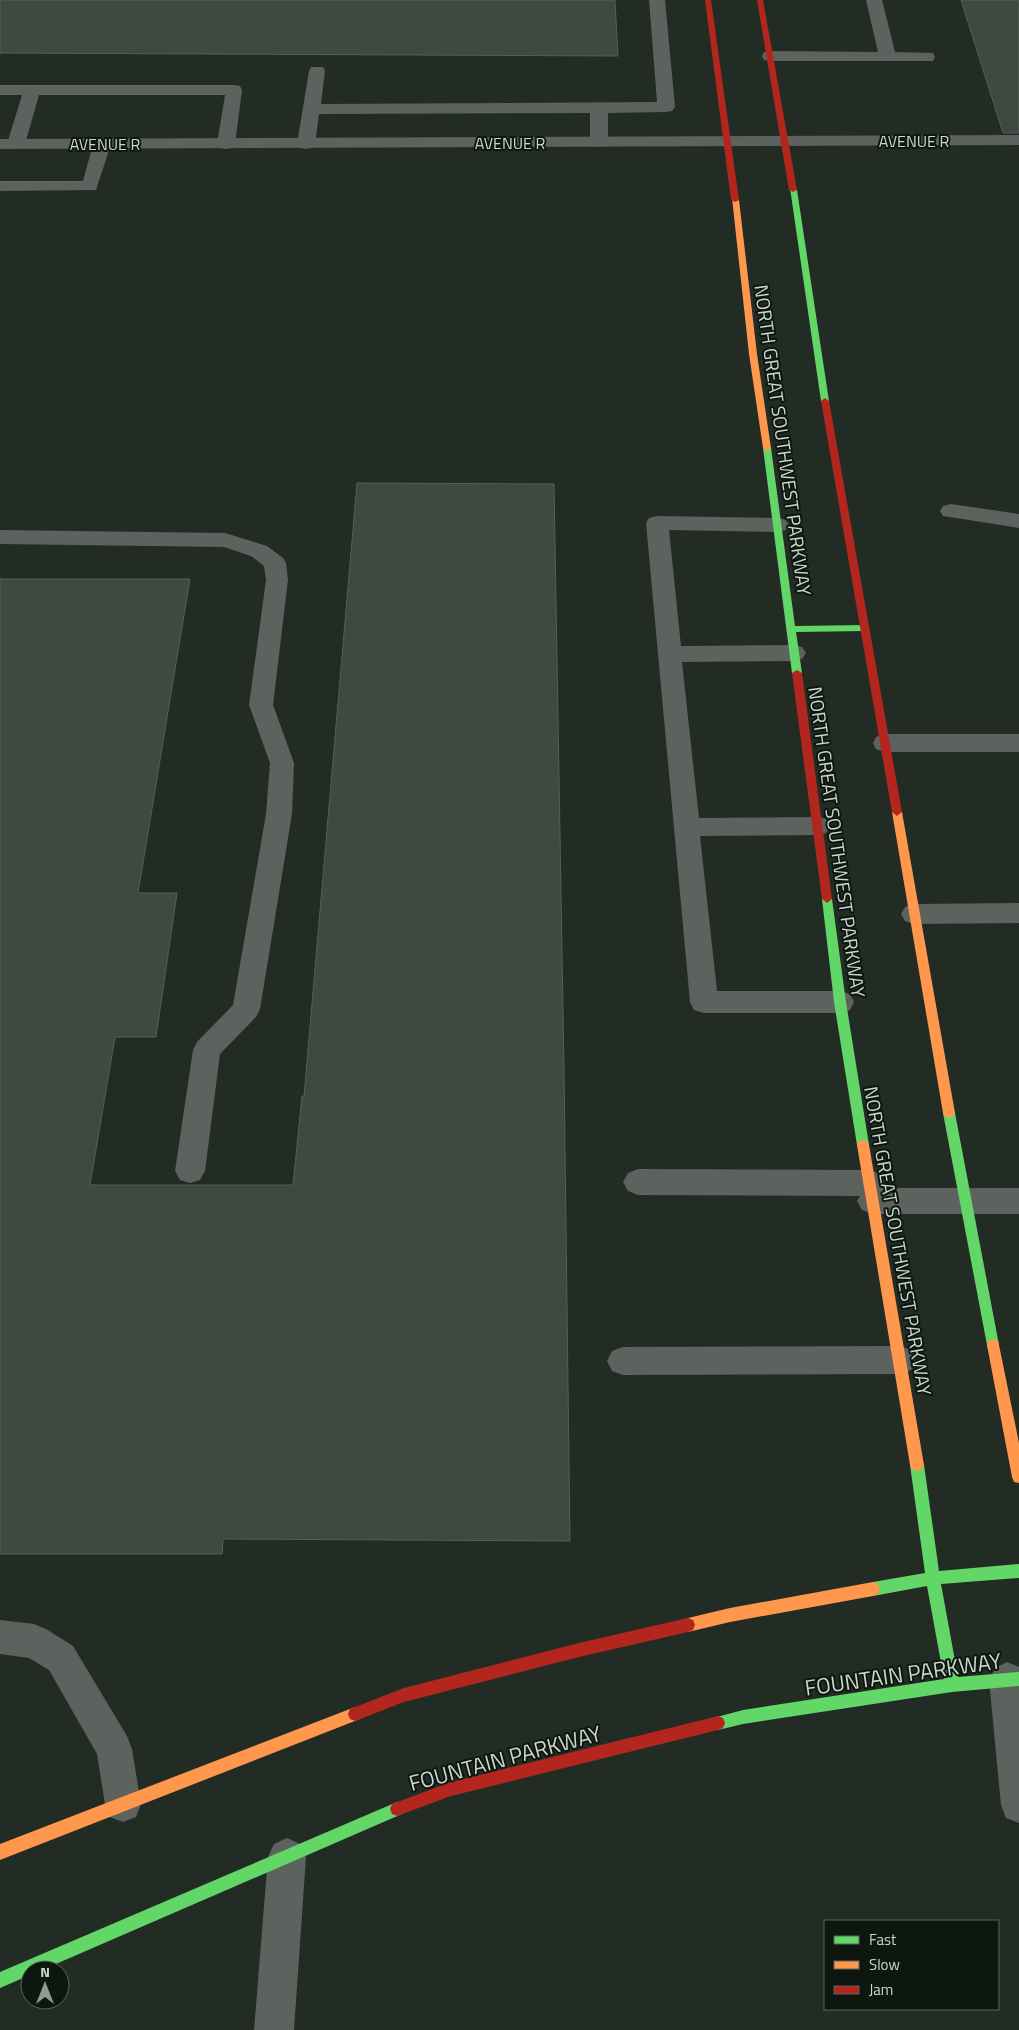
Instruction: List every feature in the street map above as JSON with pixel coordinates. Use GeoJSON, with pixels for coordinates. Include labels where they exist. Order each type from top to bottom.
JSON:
{"type":"FeatureCollection","features":[{"type":"Feature","properties":{"kind":"street"},"geometry":{"type":"LineString","coordinates":[[311,109],[666,107],[657,0]]}},
{"type":"Feature","properties":{"kind":"street","name":"NORTH GREAT SOUTHWEST PARKWAY"},"geometry":{"type":"LineString","coordinates":[[708,0],[728,141],[753,354],[778,525],[840,1002],[922,1492],[933,1578],[952,1685]]}},
{"type":"Feature","properties":{"kind":"street"},"geometry":{"type":"LineString","coordinates":[[760,0],[785,141],[832,449],[865,628],[964,1201],[1019,1477]]}},
{"type":"Feature","properties":{"kind":"street"},"geometry":{"type":"LineString","coordinates":[[874,0],[888,57]]}},
{"type":"Feature","properties":{"kind":"street"},"geometry":{"type":"LineString","coordinates":[[770,56],[927,57]]}},
{"type":"Feature","properties":{"kind":"street"},"geometry":{"type":"LineString","coordinates":[[306,144],[317,71]]}},
{"type":"Feature","properties":{"kind":"street"},"geometry":{"type":"LineString","coordinates":[[0,90],[234,90],[226,144]]}},
{"type":"Feature","properties":{"kind":"street"},"geometry":{"type":"LineString","coordinates":[[8,144],[32,90]]}},
{"type":"Feature","properties":{"kind":"street"},"geometry":{"type":"LineString","coordinates":[[599,108],[599,142]]}},
{"type":"Feature","properties":{"kind":"street","name":"AVENUE R"},"geometry":{"type":"LineString","coordinates":[[8,144],[1019,140]]}},
{"type":"Feature","properties":{"kind":"street"},"geometry":{"type":"LineString","coordinates":[[0,186],[90,186],[102,144]]}},
{"type":"Feature","properties":{"kind":"street"},"geometry":{"type":"LineString","coordinates":[[951,511],[1019,521]]}},
{"type":"Feature","properties":{"kind":"street"},"geometry":{"type":"LineString","coordinates":[[778,525],[657,523],[704,1002],[840,1002]]}},
{"type":"Feature","properties":{"kind":"street"},"geometry":{"type":"LineString","coordinates":[[0,537],[224,540],[259,551],[275,563],[277,580],[261,705],[282,763],[279,814],[246,1009],[207,1050],[190,1171]]}},
{"type":"Feature","properties":{"kind":"street"},"geometry":{"type":"LineString","coordinates":[[791,628],[865,628]]}},
{"type":"Feature","properties":{"kind":"street"},"geometry":{"type":"LineString","coordinates":[[670,654],[794,654]]}},
{"type":"Feature","properties":{"kind":"street"},"geometry":{"type":"LineString","coordinates":[[885,743],[1019,743]]}},
{"type":"Feature","properties":{"kind":"street"},"geometry":{"type":"LineString","coordinates":[[687,827],[817,826]]}},
{"type":"Feature","properties":{"kind":"street"},"geometry":{"type":"LineString","coordinates":[[914,914],[1019,913]]}},
{"type":"Feature","properties":{"kind":"street"},"geometry":{"type":"LineString","coordinates":[[638,1182],[871,1192],[964,1201],[1019,1201]]}},
{"type":"Feature","properties":{"kind":"street"},"geometry":{"type":"LineString","coordinates":[[623,1361],[900,1360]]}},
{"type":"Feature","properties":{"kind":"street"},"geometry":{"type":"LineString","coordinates":[[0,1852],[404,1695],[580,1650],[730,1615],[933,1578],[1019,1571]]}},
{"type":"Feature","properties":{"kind":"street"},"geometry":{"type":"LineString","coordinates":[[0,1637],[34,1641],[61,1658],[114,1749],[123,1804]]}},
{"type":"Feature","properties":{"kind":"street"},"geometry":{"type":"LineString","coordinates":[[1013,1679],[1019,1805]]}},
{"type":"Feature","properties":{"kind":"street","name":"FOUNTAIN PARKWAY"},"geometry":{"type":"LineString","coordinates":[[0,1980],[372,1819],[451,1789],[743,1717],[952,1685],[1013,1679]]}},
{"type":"Feature","properties":{"kind":"street"},"geometry":{"type":"LineString","coordinates":[[274,2030],[287,1856]]}},
{"type":"Feature","properties":{"kind":"building"},"geometry":{"type":"Polygon","coordinates":[[[0,0],[615,0],[618,56],[0,53],[0,0]]]}},
{"type":"Feature","properties":{"kind":"building"},"geometry":{"type":"Polygon","coordinates":[[[961,0],[1019,0],[1019,133],[1003,133],[961,0]]]}},
{"type":"Feature","properties":{"kind":"building"},"geometry":{"type":"Polygon","coordinates":[[[357,483],[554,484],[570,1541],[223,1539],[222,1554],[0,1554],[0,579],[190,579],[138,893],[177,893],[156,1037],[115,1037],[90,1185],[293,1185],[302,1096],[304,1096],[357,483]]]}},
{"type":"Feature","properties":{"kind":"traffic: fast"},"geometry":{"type":"LineString","coordinates":[[793,190],[825,401]]}},
{"type":"Feature","properties":{"kind":"traffic: fast"},"geometry":{"type":"LineString","coordinates":[[767,448],[797,673]]}},
{"type":"Feature","properties":{"kind":"traffic: fast"},"geometry":{"type":"LineString","coordinates":[[791,629],[865,628]]}},
{"type":"Feature","properties":{"kind":"traffic: fast"},"geometry":{"type":"LineString","coordinates":[[827,899],[840,1002],[863,1145]]}},
{"type":"Feature","properties":{"kind":"traffic: fast"},"geometry":{"type":"LineString","coordinates":[[949,1113],[993,1345]]}},
{"type":"Feature","properties":{"kind":"traffic: fast"},"geometry":{"type":"LineString","coordinates":[[917,1465],[933,1578],[952,1685]]}},
{"type":"Feature","properties":{"kind":"traffic: fast"},"geometry":{"type":"LineString","coordinates":[[873,1589],[933,1578],[1019,1571]]}},
{"type":"Feature","properties":{"kind":"traffic: fast"},"geometry":{"type":"LineString","coordinates":[[718,1723],[743,1717],[952,1685],[1019,1679]]}},
{"type":"Feature","properties":{"kind":"traffic: fast"},"geometry":{"type":"LineString","coordinates":[[0,1980],[397,1809]]}},
{"type":"Feature","properties":{"kind":"traffic: slow"},"geometry":{"type":"LineString","coordinates":[[735,200],[753,354],[767,448]]}},
{"type":"Feature","properties":{"kind":"traffic: slow"},"geometry":{"type":"LineString","coordinates":[[897,812],[949,1113]]}},
{"type":"Feature","properties":{"kind":"traffic: slow"},"geometry":{"type":"LineString","coordinates":[[863,1145],[917,1465]]}},
{"type":"Feature","properties":{"kind":"traffic: slow"},"geometry":{"type":"LineString","coordinates":[[993,1345],[1019,1477]]}},
{"type":"Feature","properties":{"kind":"traffic: slow"},"geometry":{"type":"LineString","coordinates":[[688,1625],[730,1615],[873,1589]]}},
{"type":"Feature","properties":{"kind":"traffic: slow"},"geometry":{"type":"LineString","coordinates":[[0,1852],[355,1714]]}},
{"type":"Feature","properties":{"kind":"traffic: jam"},"geometry":{"type":"LineString","coordinates":[[708,0],[735,200]]}},
{"type":"Feature","properties":{"kind":"traffic: jam"},"geometry":{"type":"LineString","coordinates":[[760,0],[793,190]]}},
{"type":"Feature","properties":{"kind":"traffic: jam"},"geometry":{"type":"LineString","coordinates":[[825,401],[897,812]]}},
{"type":"Feature","properties":{"kind":"traffic: jam"},"geometry":{"type":"LineString","coordinates":[[797,673],[827,899]]}},
{"type":"Feature","properties":{"kind":"traffic: jam"},"geometry":{"type":"LineString","coordinates":[[355,1714],[404,1695],[579,1650],[688,1625]]}},
{"type":"Feature","properties":{"kind":"traffic: jam"},"geometry":{"type":"LineString","coordinates":[[397,1809],[451,1789],[718,1723]]}}]}
